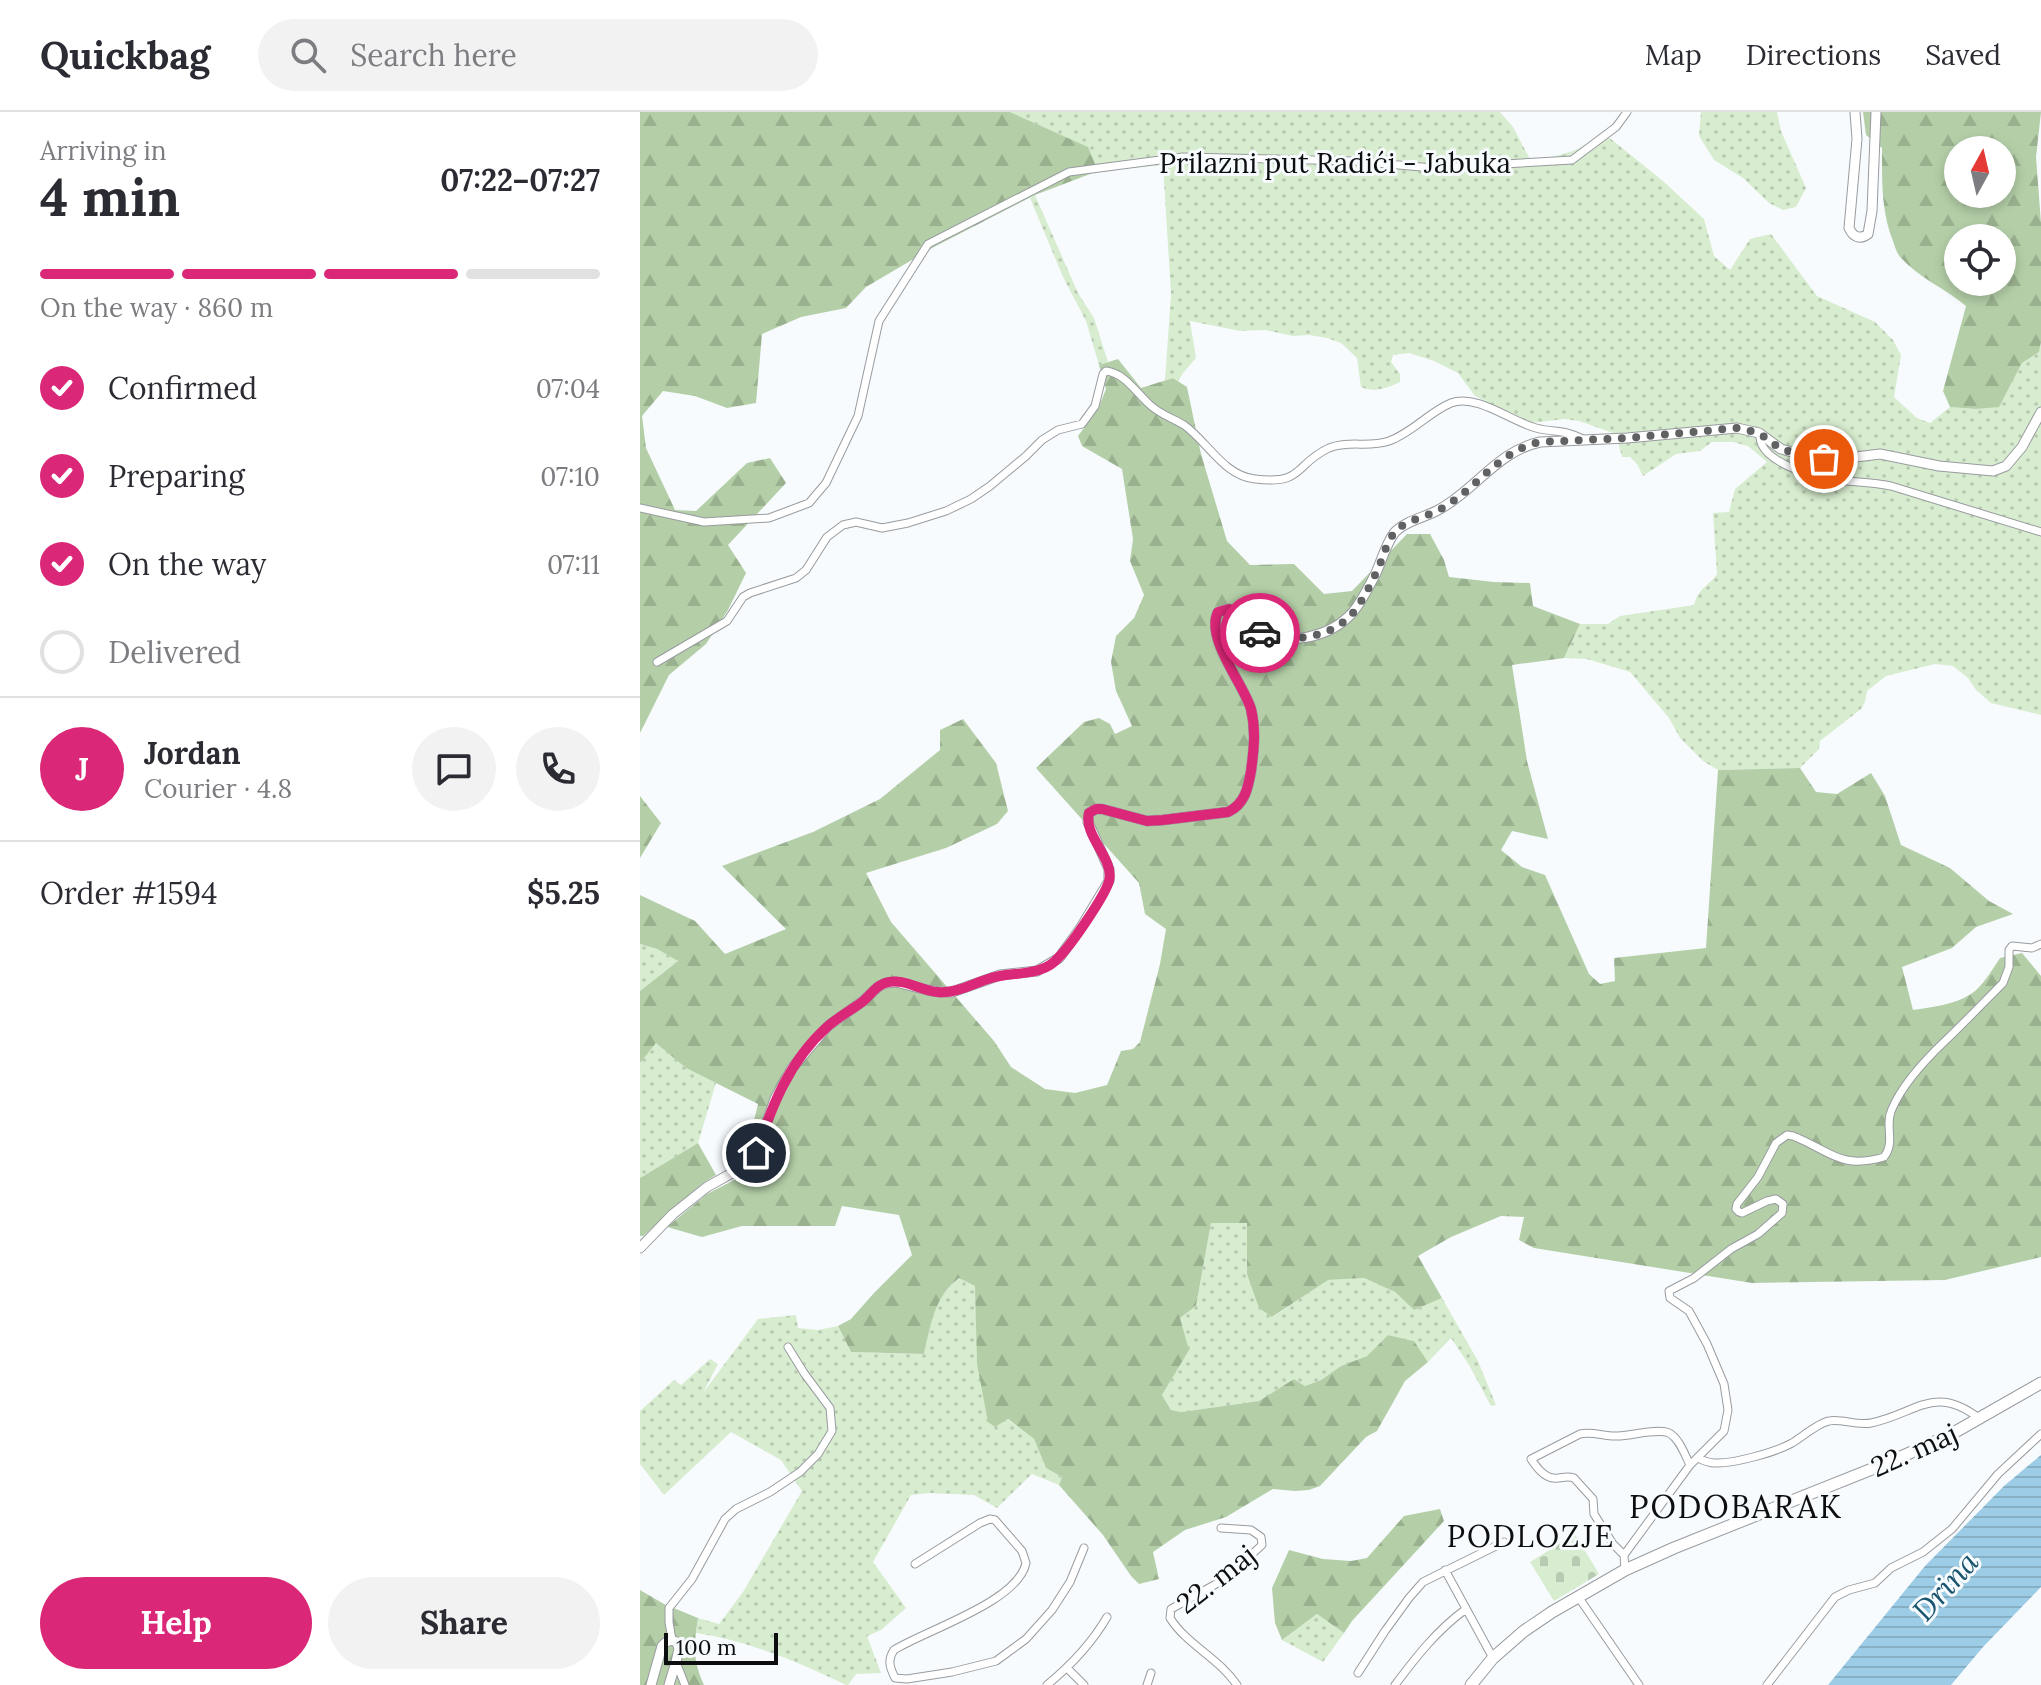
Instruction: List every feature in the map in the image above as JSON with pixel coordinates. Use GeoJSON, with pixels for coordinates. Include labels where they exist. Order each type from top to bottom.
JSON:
{"type":"FeatureCollection","features":[{"type":"Feature","properties":{"kind":"main road"},"geometry":{"type":"LineString","coordinates":[[1855,112],[1857,139],[1849,228],[1851,234],[1858,237],[1868,234],[1872,211],[1876,112]]}},
{"type":"Feature","properties":{"kind":"main road"},"geometry":{"type":"LineString","coordinates":[[640,1248],[698,1194],[748,1164],[756,1153],[775,1099],[792,1068],[828,1026],[879,986],[896,982],[952,992],[1000,975],[1037,971],[1059,958],[1109,881],[1109,869],[1088,822],[1089,813],[1102,809],[1147,821],[1235,809],[1248,789],[1255,734],[1250,706],[1217,638],[1215,622],[1218,612],[1229,609],[1259,632],[1274,638],[1299,639],[1323,633],[1340,624],[1361,601],[1392,536],[1399,528],[1438,511],[1458,498],[1519,448],[1540,442],[1627,438],[1728,427],[1759,433],[1781,449],[1824,459],[1880,454],[1939,466],[1993,471],[2006,466],[2022,447],[2041,412]]}},
{"type":"Feature","properties":{"kind":"main road","name":"22. maj"},"geometry":{"type":"LineString","coordinates":[[1471,1685],[1493,1658],[1524,1631],[1625,1570],[1948,1436],[2041,1383]]}},
{"type":"Feature","properties":{"kind":"main road"},"geometry":{"type":"LineString","coordinates":[[651,1685],[662,1646],[672,1640],[678,1646],[669,1685]]}},
{"type":"Feature","properties":{"kind":"street","name":"Prilazni put Radići - Jabuka"},"geometry":{"type":"LineString","coordinates":[[640,508],[704,522],[769,518],[809,503],[826,483],[858,416],[879,321],[928,244],[1069,172],[1183,157],[1353,161],[1433,168],[1572,160],[1616,127],[1627,112]]}},
{"type":"Feature","properties":{"kind":"street"},"geometry":{"type":"LineString","coordinates":[[657,662],[727,621],[743,597],[796,578],[806,570],[827,537],[843,525],[856,522],[882,528],[908,523],[971,499],[1042,440],[1058,430],[1082,424],[1095,406],[1106,371],[1110,370],[1125,380],[1150,406],[1186,427],[1230,469],[1251,479],[1286,480],[1298,474],[1316,455],[1332,447],[1388,442],[1451,403],[1465,400],[1536,428],[1562,431],[1585,440]]}},
{"type":"Feature","properties":{"kind":"street"},"geometry":{"type":"LineString","coordinates":[[1759,433],[1762,446],[1775,459],[1793,468],[1832,480],[1891,486],[2041,532]]}},
{"type":"Feature","properties":{"kind":"street"},"geometry":{"type":"LineString","coordinates":[[1625,1570],[1624,1555],[1690,1465],[1724,1431],[1728,1410],[1724,1384],[1689,1311],[1670,1298],[1669,1291],[1694,1278],[1731,1249],[1758,1234],[1782,1213],[1783,1204],[1776,1199],[1742,1213],[1736,1209],[1781,1137],[1793,1136],[1829,1155],[1849,1161],[1864,1162],[1884,1157],[1891,1145],[1888,1121],[1891,1111],[1927,1056],[2003,983],[2008,973],[2008,955],[2012,946],[2032,948],[2041,944]]}},
{"type":"Feature","properties":{"kind":"street"},"geometry":{"type":"LineString","coordinates":[[672,1640],[669,1608],[692,1579],[725,1519],[736,1509],[800,1472],[818,1454],[832,1431],[830,1408],[788,1347]]}},
{"type":"Feature","properties":{"kind":"street","name":"22. maj"},"geometry":{"type":"LineString","coordinates":[[1698,1458],[1720,1464],[1773,1452],[1829,1421],[1873,1423],[1926,1402],[1941,1401],[1967,1409],[1980,1419]]}},
{"type":"Feature","properties":{"kind":"street"},"geometry":{"type":"LineString","coordinates":[[1624,1555],[1594,1514],[1593,1499],[1574,1478],[1551,1478],[1542,1473],[1531,1459],[1588,1432],[1616,1436],[1660,1432],[1676,1439],[1690,1465]]}},
{"type":"Feature","properties":{"kind":"street"},"geometry":{"type":"LineString","coordinates":[[1767,1685],[1835,1597],[1875,1583],[1891,1568],[1923,1552],[1952,1529],[1998,1474],[2041,1434]]}},
{"type":"Feature","properties":{"kind":"street"},"geometry":{"type":"LineString","coordinates":[[915,1564],[990,1519],[995,1520],[1022,1551],[1026,1563],[1019,1579],[1006,1591],[974,1611],[894,1650],[890,1662],[894,1682],[996,1661],[1026,1639],[1052,1610],[1070,1582],[1084,1548]]}},
{"type":"Feature","properties":{"kind":"street","name":"22. maj"},"geometry":{"type":"LineString","coordinates":[[1221,1528],[1251,1530],[1261,1537],[1262,1545],[1225,1579],[1171,1609],[1170,1618],[1237,1685]]}},
{"type":"Feature","properties":{"kind":"street"},"geometry":{"type":"LineString","coordinates":[[1358,1673],[1423,1582],[1504,1542]]}},
{"type":"Feature","properties":{"kind":"street"},"geometry":{"type":"LineString","coordinates":[[1445,1570],[1493,1658]]}},
{"type":"Feature","properties":{"kind":"street"},"geometry":{"type":"LineString","coordinates":[[1579,1598],[1639,1685]]}},
{"type":"Feature","properties":{"kind":"street"},"geometry":{"type":"LineString","coordinates":[[1395,1685],[1422,1650],[1466,1609]]}},
{"type":"Feature","properties":{"kind":"street"},"geometry":{"type":"LineString","coordinates":[[1047,1685],[1067,1668],[1107,1617]]}},
{"type":"Feature","properties":{"kind":"street"},"geometry":{"type":"LineString","coordinates":[[676,1662],[685,1685]]}},
{"type":"Feature","properties":{"kind":"street"},"geometry":{"type":"LineString","coordinates":[[1067,1668],[1084,1685]]}},
{"type":"Feature","properties":{"kind":"street"},"geometry":{"type":"LineString","coordinates":[[1147,1685],[1151,1673]]}},
{"type":"Feature","properties":{"kind":"green space"},"geometry":{"type":"Polygon","coordinates":[[[640,112],[1010,112],[1088,147],[1098,171],[1035,195],[934,247],[866,287],[846,308],[801,317],[762,334],[756,403],[727,408],[695,396],[663,391],[642,416],[646,448],[675,510],[696,511],[747,463],[770,458],[786,483],[728,545],[746,573],[728,610],[706,644],[669,675],[640,733],[640,112]]]}},
{"type":"Feature","properties":{"kind":"green space"},"geometry":{"type":"Polygon","coordinates":[[[1010,112],[1500,112],[1513,127],[1532,163],[1573,151],[1606,135],[1704,219],[1714,256],[1730,270],[1750,239],[1771,234],[1817,296],[1875,322],[1893,340],[1901,355],[1894,397],[1917,418],[1930,423],[1950,407],[1976,409],[1999,406],[2022,363],[2039,352],[2041,342],[2041,715],[1991,703],[1953,666],[1935,664],[1886,676],[1867,691],[1861,709],[1820,741],[1819,749],[1800,768],[1718,770],[1703,761],[1680,738],[1669,718],[1630,672],[1587,659],[1564,658],[1580,624],[1608,624],[1620,616],[1694,605],[1701,591],[1717,574],[1713,513],[1729,512],[1735,489],[1767,462],[1748,446],[1712,442],[1700,451],[1676,454],[1643,476],[1630,457],[1622,457],[1616,434],[1564,419],[1531,423],[1475,396],[1458,373],[1409,353],[1393,355],[1391,362],[1400,374],[1400,382],[1381,389],[1366,389],[1361,387],[1357,358],[1341,343],[1309,335],[1293,336],[1265,330],[1240,331],[1190,321],[1196,358],[1178,381],[1173,378],[1165,380],[1171,294],[1163,165],[1098,171],[1087,147],[1010,112]]]}},
{"type":"Feature","properties":{"kind":"green space"},"geometry":{"type":"Polygon","coordinates":[[[1701,112],[1777,112],[1781,131],[1806,188],[1796,207],[1783,210],[1769,203],[1743,178],[1714,160],[1699,136],[1701,112]]]}},
{"type":"Feature","properties":{"kind":"green space"},"geometry":{"type":"Polygon","coordinates":[[[1863,112],[2041,112],[2036,157],[2041,223],[2041,342],[2039,352],[2022,363],[1999,407],[1950,407],[1943,391],[1966,306],[1953,296],[2016,296],[2016,224],[1944,224],[1944,290],[1916,272],[1898,254],[1884,207],[1882,148],[1866,135],[1863,112]]]}},
{"type":"Feature","properties":{"kind":"green space"},"geometry":{"type":"Polygon","coordinates":[[[1035,195],[1078,293],[1094,318],[1108,362],[1099,365],[1086,321],[1063,277],[1030,198],[1035,195]]]}},
{"type":"Feature","properties":{"kind":"green space"},"geometry":{"type":"Polygon","coordinates":[[[1118,359],[1141,388],[1173,378],[1187,387],[1201,454],[1227,541],[1250,565],[1294,564],[1324,594],[1352,591],[1407,534],[1430,534],[1449,577],[1530,583],[1533,606],[1580,624],[1564,658],[1512,665],[1527,761],[1548,839],[1512,831],[1501,850],[1522,867],[1545,875],[1589,974],[1600,984],[1615,981],[1614,958],[1706,948],[1718,770],[1800,768],[1816,792],[1837,794],[1871,773],[1885,796],[1901,845],[1950,868],[1989,901],[2013,914],[1976,927],[1952,948],[1902,967],[1913,1010],[1950,1003],[1971,994],[2000,958],[2022,953],[2041,976],[2041,1257],[1945,1280],[1752,1283],[1534,1248],[1519,1240],[1524,1217],[1501,1216],[1451,1237],[1418,1256],[1442,1298],[1414,1310],[1395,1292],[1364,1278],[1328,1280],[1272,1317],[1259,1308],[1247,1274],[1247,1223],[1211,1223],[1196,1306],[1180,1318],[1189,1350],[1162,1395],[1171,1410],[1181,1412],[1259,1401],[1294,1379],[1305,1386],[1367,1356],[1388,1335],[1414,1341],[1428,1362],[1405,1381],[1377,1431],[1366,1437],[1320,1486],[1295,1491],[1273,1489],[1226,1517],[1185,1530],[1153,1552],[1159,1579],[1139,1584],[1103,1535],[1059,1485],[1062,1477],[1046,1468],[1034,1439],[1008,1419],[995,1427],[988,1422],[977,1364],[975,1286],[959,1278],[944,1294],[935,1312],[924,1354],[851,1352],[838,1326],[851,1319],[912,1255],[899,1215],[842,1206],[835,1226],[742,1226],[702,1237],[667,1227],[707,1194],[746,1174],[745,1158],[758,1104],[686,1068],[656,1043],[640,1063],[640,991],[678,961],[640,944],[640,895],[695,921],[725,954],[786,929],[722,866],[813,832],[880,799],[940,750],[940,730],[963,719],[996,763],[1008,811],[997,824],[946,848],[866,873],[891,922],[994,1041],[1011,1067],[1045,1089],[1075,1093],[1107,1085],[1121,1051],[1133,1049],[1140,1042],[1166,929],[1145,914],[1139,883],[1036,768],[1084,722],[1099,718],[1110,724],[1115,734],[1132,726],[1116,691],[1111,662],[1116,636],[1134,618],[1144,595],[1130,561],[1133,539],[1122,469],[1082,446],[1078,436],[1098,409],[1106,389],[1099,365],[1118,359]]]}},
{"type":"Feature","properties":{"kind":"green space"},"geometry":{"type":"Polygon","coordinates":[[[640,796],[661,823],[640,858],[640,796]]]}},
{"type":"Feature","properties":{"kind":"green space"},"geometry":{"type":"Polygon","coordinates":[[[640,944],[678,961],[640,991],[640,944]]]}},
{"type":"Feature","properties":{"kind":"green space"},"geometry":{"type":"Polygon","coordinates":[[[656,1042],[686,1068],[716,1083],[698,1143],[640,1178],[640,1063],[656,1042]]]}},
{"type":"Feature","properties":{"kind":"green space"},"geometry":{"type":"Polygon","coordinates":[[[698,1143],[716,1175],[640,1236],[640,1178],[698,1143]]]}},
{"type":"Feature","properties":{"kind":"green space"},"geometry":{"type":"Polygon","coordinates":[[[1211,1223],[1247,1223],[1247,1274],[1273,1317],[1327,1280],[1364,1278],[1395,1292],[1414,1310],[1442,1298],[1478,1361],[1496,1405],[1491,1406],[1451,1338],[1428,1362],[1414,1341],[1388,1335],[1367,1356],[1305,1386],[1294,1379],[1259,1401],[1181,1412],[1171,1410],[1162,1395],[1188,1350],[1180,1318],[1196,1306],[1211,1223]]]}},
{"type":"Feature","properties":{"kind":"green space"},"geometry":{"type":"Polygon","coordinates":[[[959,1278],[976,1286],[977,1364],[995,1426],[1007,1419],[1034,1439],[1046,1468],[1062,1477],[1059,1485],[1032,1474],[997,1508],[974,1495],[911,1495],[873,1562],[906,1608],[881,1630],[867,1636],[881,1673],[856,1674],[846,1685],[773,1653],[696,1633],[698,1618],[719,1624],[743,1592],[802,1491],[781,1460],[731,1432],[664,1495],[640,1464],[640,1411],[674,1380],[681,1385],[710,1359],[718,1364],[703,1393],[758,1319],[796,1315],[798,1328],[818,1330],[838,1326],[851,1352],[924,1354],[939,1303],[959,1278]]]}},
{"type":"Feature","properties":{"kind":"green space"},"geometry":{"type":"Polygon","coordinates":[[[1440,1509],[1444,1521],[1344,1633],[1317,1614],[1282,1640],[1275,1623],[1272,1588],[1289,1550],[1323,1559],[1351,1561],[1367,1558],[1404,1516],[1440,1509]]]}},
{"type":"Feature","properties":{"kind":"green space"},"geometry":{"type":"Polygon","coordinates":[[[1575,1534],[1599,1574],[1554,1601],[1530,1562],[1575,1534]]]}},
{"type":"Feature","properties":{"kind":"green space"},"geometry":{"type":"Polygon","coordinates":[[[640,1590],[698,1618],[695,1652],[704,1685],[640,1685],[640,1590]]]}},
{"type":"Feature","properties":{"kind":"green space"},"geometry":{"type":"Polygon","coordinates":[[[1317,1614],[1344,1633],[1323,1662],[1282,1640],[1317,1614]]]}},
{"type":"Feature","properties":{"kind":"water","name":"Drina"},"geometry":{"type":"Polygon","coordinates":[[[2041,1455],[2041,1587],[1951,1685],[1828,1685],[1925,1566],[2004,1486],[2041,1455]]]}},
{"type":"Feature","properties":{"kind":"way so far"},"geometry":{"type":"LineString","coordinates":[[1260,633],[1274,638],[1299,639],[1323,633],[1340,624],[1361,601],[1392,536],[1399,528],[1438,511],[1458,498],[1501,460],[1528,445],[1728,427],[1759,433],[1781,449],[1824,459]]}},
{"type":"Feature","properties":{"kind":"district","name":"PODOBARAK"},"geometry":{"type":"Point","coordinates":[1736,1506]}},
{"type":"Feature","properties":{"kind":"district","name":"PODLOZJE"},"geometry":{"type":"Point","coordinates":[1531,1536]}},
{"type":"Feature","properties":{"kind":"route"},"geometry":{"type":"LineString","coordinates":[[756,1153],[775,1099],[792,1068],[828,1026],[879,986],[896,982],[927,990],[952,992],[1000,975],[1037,971],[1059,958],[1109,881],[1109,869],[1088,822],[1089,813],[1093,810],[1102,809],[1147,821],[1235,809],[1248,789],[1254,722],[1250,706],[1217,638],[1215,616],[1223,609],[1229,609],[1260,633]]}}]}
